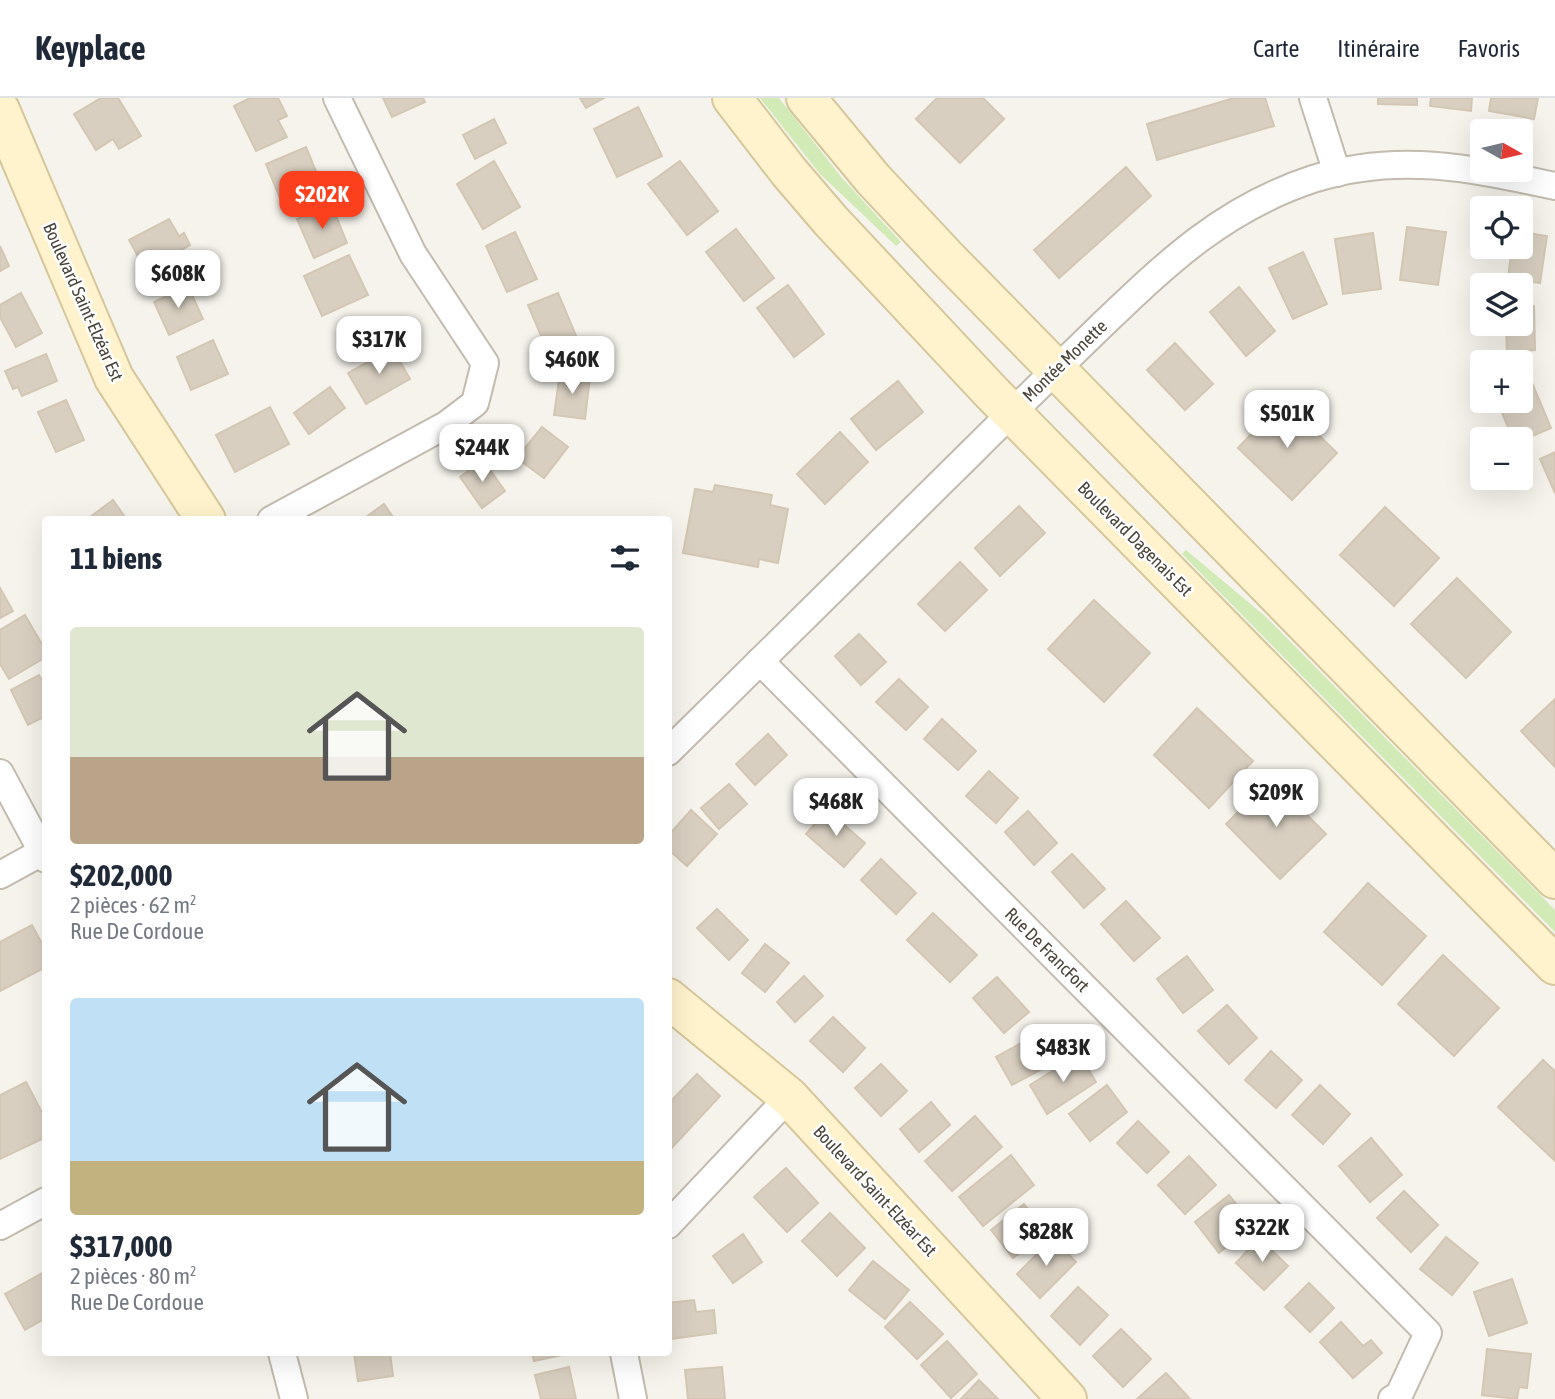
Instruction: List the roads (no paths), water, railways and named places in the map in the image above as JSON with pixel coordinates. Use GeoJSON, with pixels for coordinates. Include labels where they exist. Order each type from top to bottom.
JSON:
{"type":"FeatureCollection","features":[{"type":"Feature","properties":{"kind":"main road","name":"Boulevard Dagenais Est"},"geometry":{"type":"LineString","coordinates":[[732,98],[789,172],[831,220],[1012,413],[1555,964]]}},
{"type":"Feature","properties":{"kind":"main road"},"geometry":{"type":"LineString","coordinates":[[806,98],[895,203],[1555,879]]}},
{"type":"Feature","properties":{"kind":"main road","name":"Boulevard Saint-Elzéar Est"},"geometry":{"type":"LineString","coordinates":[[0,110],[114,378],[203,516]]}},
{"type":"Feature","properties":{"kind":"main road","name":"Boulevard Saint-Elzéar Est"},"geometry":{"type":"LineString","coordinates":[[672,1001],[789,1097],[1066,1399]]}},
{"type":"Feature","properties":{"kind":"street"},"geometry":{"type":"LineString","coordinates":[[278,516],[446,425],[475,403],[485,363],[413,254],[337,98]]}},
{"type":"Feature","properties":{"kind":"street"},"geometry":{"type":"LineString","coordinates":[[1313,98],[1337,173]]}},
{"type":"Feature","properties":{"kind":"street","name":"Montée Monette"},"geometry":{"type":"LineString","coordinates":[[672,748],[1136,293],[1204,234],[1236,213],[1267,197],[1337,173],[1386,165],[1437,165],[1489,172],[1555,186]]}},
{"type":"Feature","properties":{"kind":"street","name":"Rue De FrancFort"},"geometry":{"type":"LineString","coordinates":[[760,661],[1427,1333],[1399,1395],[1392,1399]]}},
{"type":"Feature","properties":{"kind":"street"},"geometry":{"type":"LineString","coordinates":[[0,773],[42,851]]}},
{"type":"Feature","properties":{"kind":"street"},"geometry":{"type":"LineString","coordinates":[[0,875],[42,856]]}},
{"type":"Feature","properties":{"kind":"street"},"geometry":{"type":"LineString","coordinates":[[672,1221],[789,1097]]}},
{"type":"Feature","properties":{"kind":"street"},"geometry":{"type":"LineString","coordinates":[[0,1227],[42,1203]]}},
{"type":"Feature","properties":{"kind":"street"},"geometry":{"type":"LineString","coordinates":[[283,1356],[294,1399]]}},
{"type":"Feature","properties":{"kind":"street"},"geometry":{"type":"LineString","coordinates":[[625,1356],[633,1399]]}}]}
